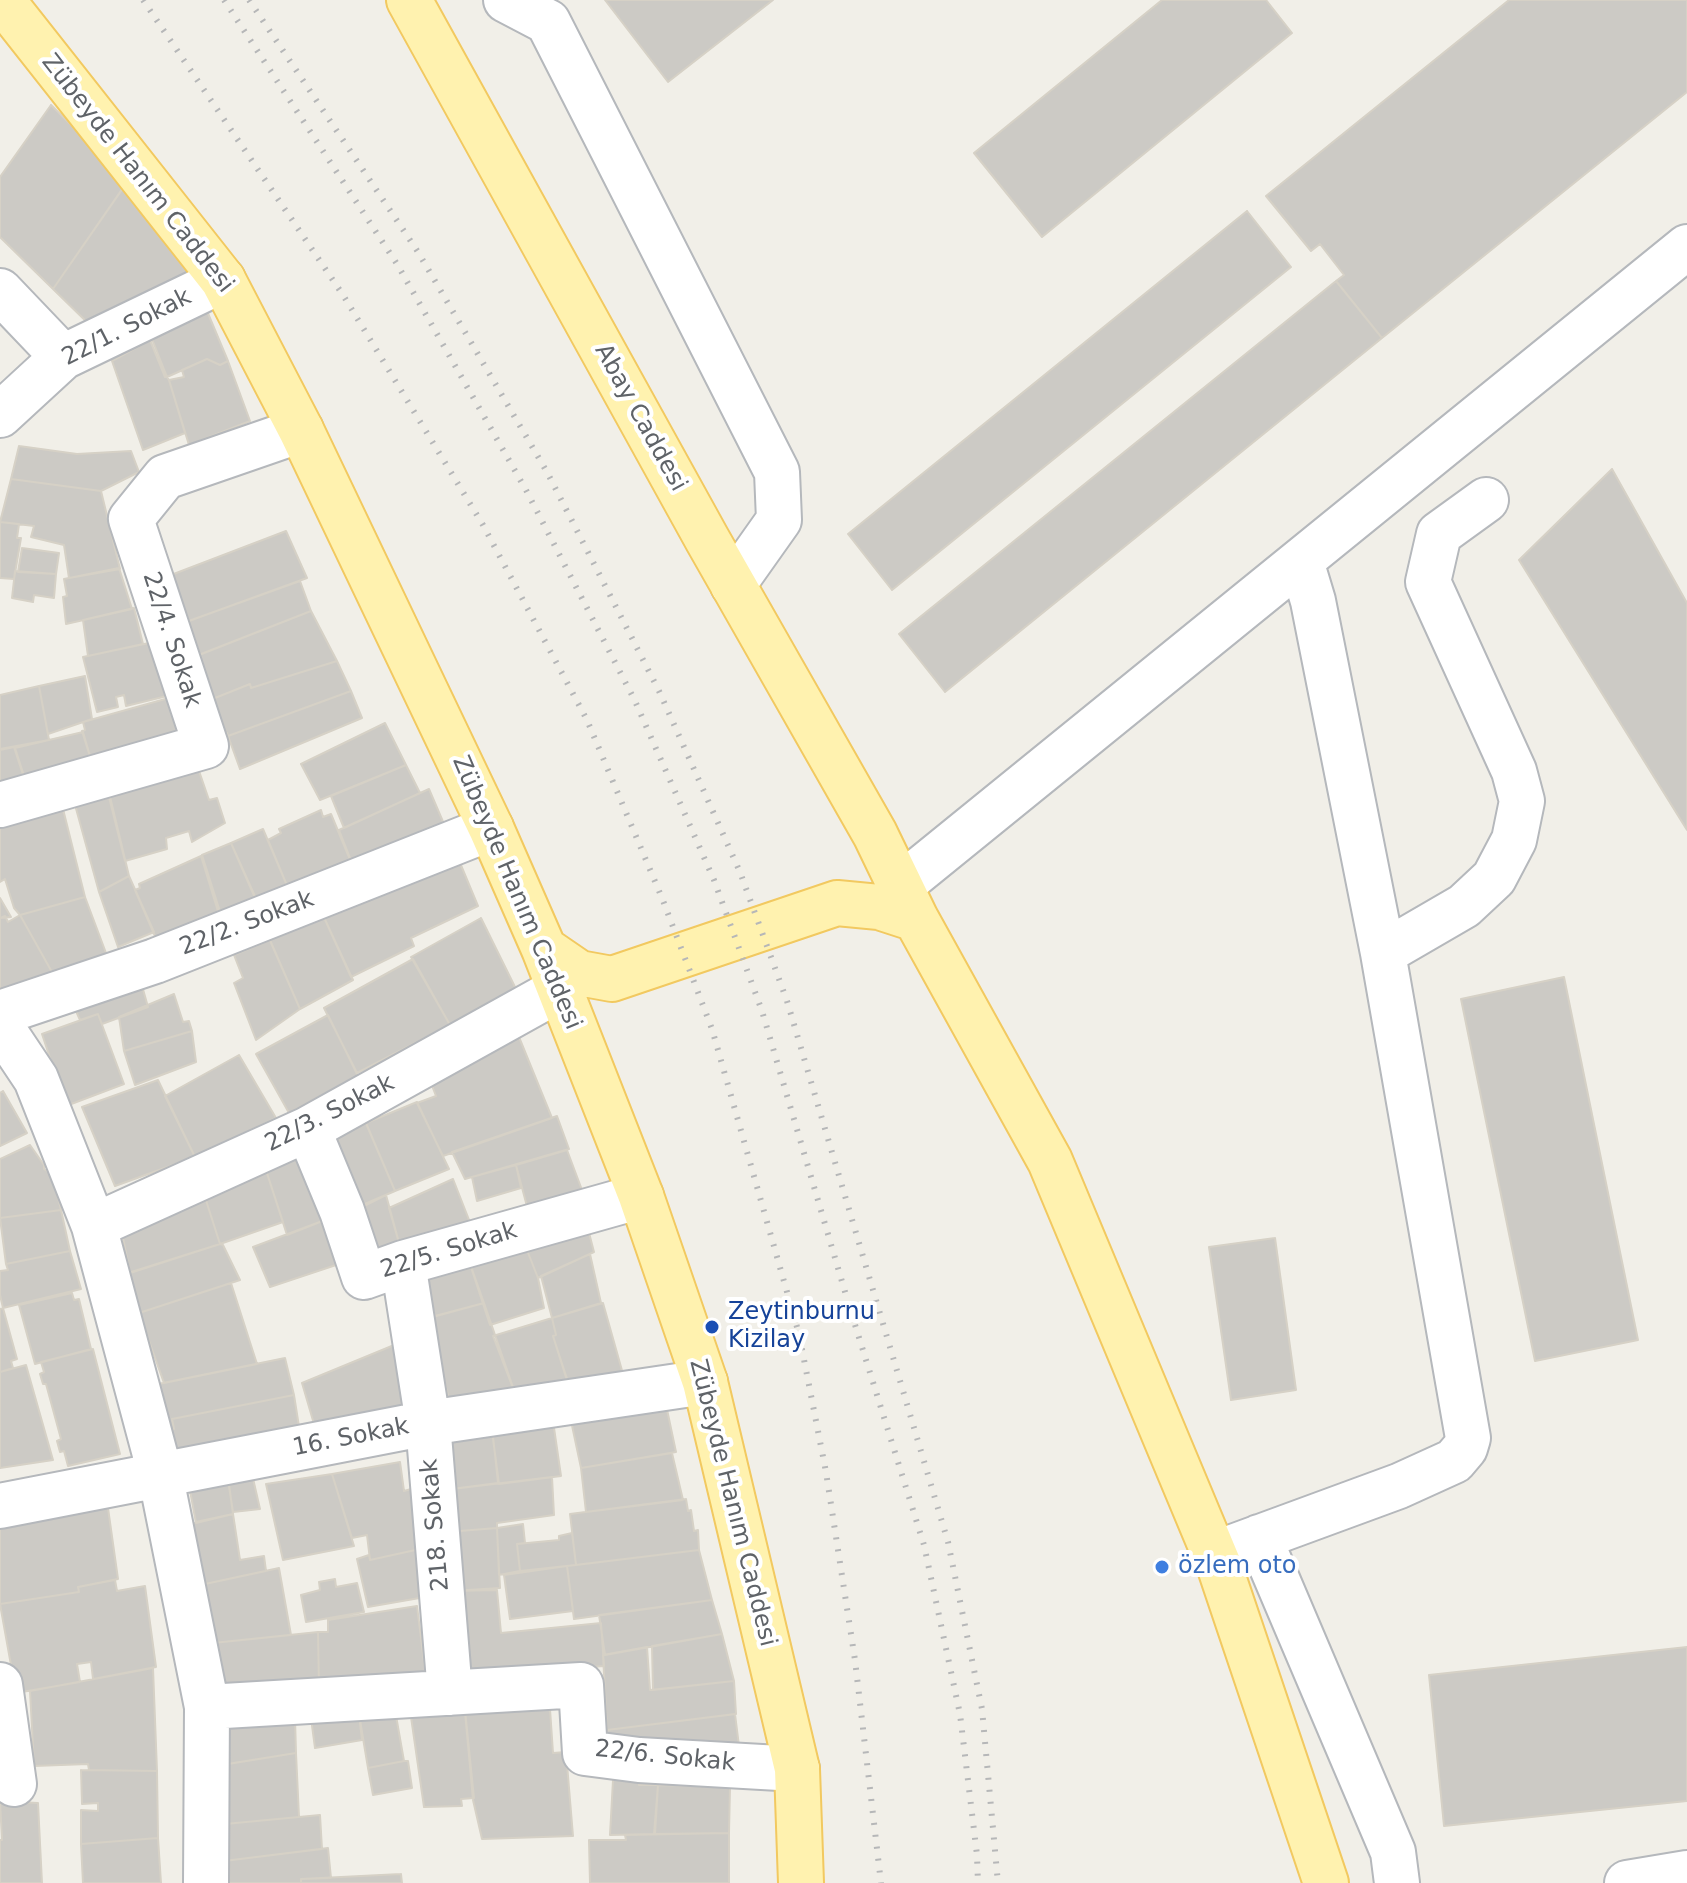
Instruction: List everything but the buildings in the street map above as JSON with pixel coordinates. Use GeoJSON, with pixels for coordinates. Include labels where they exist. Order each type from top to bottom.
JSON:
{"type":"FeatureCollection","features":[{"type":"Feature","properties":{"kind":"main road","name":"Zübeyde Hanım Caddesi"},"geometry":{"type":"LineString","coordinates":[[2,0],[223,280],[301,430],[491,828],[544,949],[641,1196],[705,1382],[797,1769],[801,1883]]}},
{"type":"Feature","properties":{"kind":"main road","name":"Abay Caddesi"},"geometry":{"type":"LineString","coordinates":[[409,0],[733,585],[875,834],[908,903],[1050,1161],[1214,1554],[1326,1883]]}},
{"type":"Feature","properties":{"kind":"main road"},"geometry":{"type":"LineString","coordinates":[[837,903],[861,871],[875,834]]}},
{"type":"Feature","properties":{"kind":"main road"},"geometry":{"type":"LineString","coordinates":[[544,949],[579,973],[612,979],[837,903],[879,907],[908,903]]}},
{"type":"Feature","properties":{"kind":"main road"},"geometry":{"type":"LineString","coordinates":[[586,1057],[591,1017],[612,979]]}},
{"type":"Feature","properties":{"kind":"street"},"geometry":{"type":"LineString","coordinates":[[506,0],[548,22],[777,472],[779,520],[733,585]]}},
{"type":"Feature","properties":{"kind":"street"},"geometry":{"type":"LineString","coordinates":[[908,903],[1301,561],[1687,247]]}},
{"type":"Feature","properties":{"kind":"street","name":"22/1. Sokak"},"geometry":{"type":"LineString","coordinates":[[0,415],[63,357],[223,280]]}},
{"type":"Feature","properties":{"kind":"street"},"geometry":{"type":"LineString","coordinates":[[0,291],[63,357]]}},
{"type":"Feature","properties":{"kind":"street","name":"22/4. Sokak"},"geometry":{"type":"LineString","coordinates":[[0,805],[206,746],[131,519],[165,477],[301,430]]}},
{"type":"Feature","properties":{"kind":"street"},"geometry":{"type":"LineString","coordinates":[[1383,953],[1464,906],[1494,878],[1514,840],[1522,801],[1514,771],[1428,582],[1439,534],[1486,500]]}},
{"type":"Feature","properties":{"kind":"street"},"geometry":{"type":"LineString","coordinates":[[1214,1554],[1399,1486],[1454,1461],[1465,1448],[1468,1438],[1383,953],[1316,616],[1301,561]]}},
{"type":"Feature","properties":{"kind":"street","name":"22/2. Sokak"},"geometry":{"type":"LineString","coordinates":[[0,1013],[155,961],[491,828]]}},
{"type":"Feature","properties":{"kind":"street","name":"22/3. Sokak"},"geometry":{"type":"LineString","coordinates":[[94,1226],[308,1129],[560,989]]}},
{"type":"Feature","properties":{"kind":"street"},"geometry":{"type":"LineString","coordinates":[[0,1025],[18,1086],[94,1226],[160,1473],[207,1707],[206,1883]]}},
{"type":"Feature","properties":{"kind":"street","name":"22/5. Sokak"},"geometry":{"type":"LineString","coordinates":[[308,1129],[342,1211],[364,1277],[403,1263],[641,1196]]}},
{"type":"Feature","properties":{"kind":"street","name":"218. Sokak"},"geometry":{"type":"LineString","coordinates":[[403,1263],[428,1423],[450,1693]]}},
{"type":"Feature","properties":{"kind":"street","name":"16. Sokak"},"geometry":{"type":"LineString","coordinates":[[0,1506],[428,1423],[705,1382]]}},
{"type":"Feature","properties":{"kind":"street"},"geometry":{"type":"LineString","coordinates":[[1259,1537],[1393,1852],[1397,1883]]}},
{"type":"Feature","properties":{"kind":"street"},"geometry":{"type":"LineString","coordinates":[[0,1685],[14,1784]]}},
{"type":"Feature","properties":{"kind":"street","name":"22/6. Sokak"},"geometry":{"type":"LineString","coordinates":[[450,1693],[581,1685],[585,1753],[639,1760],[797,1769]]}},
{"type":"Feature","properties":{"kind":"street"},"geometry":{"type":"LineString","coordinates":[[207,1707],[450,1693]]}},
{"type":"Feature","properties":{"kind":"street"},"geometry":{"type":"LineString","coordinates":[[1627,1883],[1687,1873]]}},
{"type":"Feature","properties":{"kind":"railway"},"geometry":{"type":"LineString","coordinates":[[143,0],[343,295],[483,525],[587,720],[662,898],[712,1029],[799,1334],[826,1472],[855,1660],[881,1883]]}},
{"type":"Feature","properties":{"kind":"railway"},"geometry":{"type":"LineString","coordinates":[[224,0],[397,264],[526,490],[635,701],[714,880],[762,1011],[924,1545],[960,1714],[978,1883]]}},
{"type":"Feature","properties":{"kind":"railway"},"geometry":{"type":"LineString","coordinates":[[249,0],[418,252],[547,472],[659,691],[740,872],[787,1001],[948,1542],[982,1709],[998,1883]]}},
{"type":"Feature","properties":{"kind":"place","name":"Zeytinburnu Kizilay"},"geometry":{"type":"Point","coordinates":[712,1327]}},
{"type":"Feature","properties":{"kind":"place","name":"özlem oto"},"geometry":{"type":"Point","coordinates":[1162,1567]}}]}
